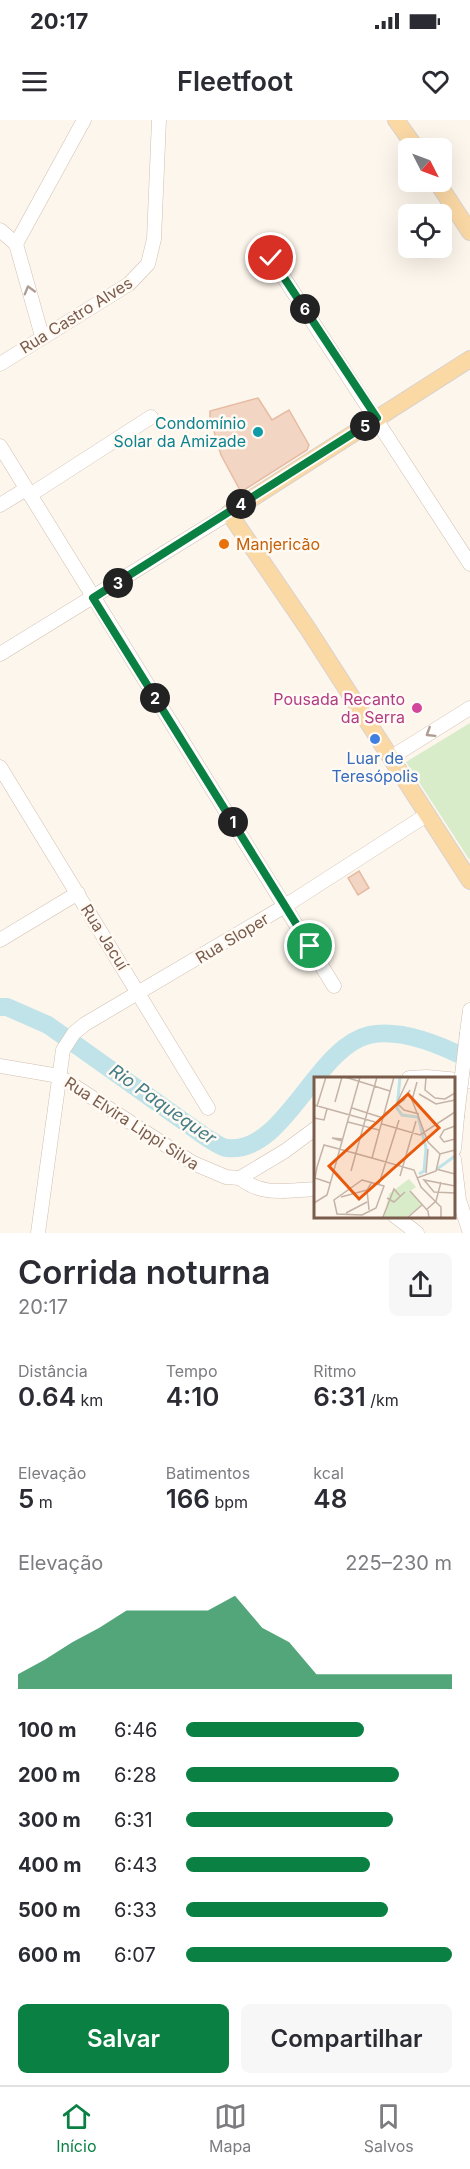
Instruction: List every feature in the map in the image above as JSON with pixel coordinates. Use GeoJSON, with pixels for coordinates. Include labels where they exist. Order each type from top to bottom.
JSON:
{"type":"FeatureCollection","features":[{"type":"Feature","properties":{"kind":"main road"},"geometry":{"type":"LineString","coordinates":[[396,120],[409,138]]}},
{"type":"Feature","properties":{"kind":"main road"},"geometry":{"type":"LineString","coordinates":[[444,192],[470,232]]}},
{"type":"Feature","properties":{"kind":"main road"},"geometry":{"type":"LineString","coordinates":[[468,872],[229,513],[470,359]]}},
{"type":"Feature","properties":{"kind":"street"},"geometry":{"type":"LineString","coordinates":[[16,244],[84,120]]}},
{"type":"Feature","properties":{"kind":"street","name":"Rua Castro Alves"},"geometry":{"type":"LineString","coordinates":[[0,364],[129,284],[148,264],[154,239],[159,120]]}},
{"type":"Feature","properties":{"kind":"street"},"geometry":{"type":"LineString","coordinates":[[0,230],[16,244],[42,336]]}},
{"type":"Feature","properties":{"kind":"street"},"geometry":{"type":"LineString","coordinates":[[271,258],[470,564]]}},
{"type":"Feature","properties":{"kind":"street"},"geometry":{"type":"LineString","coordinates":[[0,505],[28,492],[151,417]]}},
{"type":"Feature","properties":{"kind":"street"},"geometry":{"type":"LineString","coordinates":[[0,446],[334,986]]}},
{"type":"Feature","properties":{"kind":"street"},"geometry":{"type":"LineString","coordinates":[[0,654],[229,513]]}},
{"type":"Feature","properties":{"kind":"street"},"geometry":{"type":"LineString","coordinates":[[390,758],[470,708]]}},
{"type":"Feature","properties":{"kind":"street","name":"Rua Jacuí"},"geometry":{"type":"LineString","coordinates":[[0,767],[140,992],[208,1108]]}},
{"type":"Feature","properties":{"kind":"street","name":"Rua Sloper"},"geometry":{"type":"LineString","coordinates":[[38,1233],[63,1050],[74,1033],[285,906],[428,814]]}},
{"type":"Feature","properties":{"kind":"street"},"geometry":{"type":"LineString","coordinates":[[0,940],[78,893]]}},
{"type":"Feature","properties":{"kind":"street"},"geometry":{"type":"LineString","coordinates":[[455,1133],[470,1010]]}},
{"type":"Feature","properties":{"kind":"street"},"geometry":{"type":"LineString","coordinates":[[0,1066],[59,1076]]}},
{"type":"Feature","properties":{"kind":"street","name":"Rua Elvira Lippi Silva"},"geometry":{"type":"LineString","coordinates":[[59,1076],[193,1163],[226,1178],[240,1178],[251,1187],[269,1192],[314,1189]]}},
{"type":"Feature","properties":{"kind":"street"},"geometry":{"type":"LineString","coordinates":[[455,1080],[470,1081]]}},
{"type":"Feature","properties":{"kind":"street"},"geometry":{"type":"LineString","coordinates":[[240,1178],[285,1151],[314,1129]]}},
{"type":"Feature","properties":{"kind":"street"},"geometry":{"type":"LineString","coordinates":[[455,1173],[459,1200],[470,1233]]}},
{"type":"Feature","properties":{"kind":"street"},"geometry":{"type":"LineString","coordinates":[[398,1218],[417,1233]]}},
{"type":"Feature","properties":{"kind":"green space"},"geometry":{"type":"Polygon","coordinates":[[[470,723],[470,858],[469,859],[406,762],[470,723]]]}},
{"type":"Feature","properties":{"kind":"building","name":"Condomínio Solar da Amizade"},"geometry":{"type":"Polygon","coordinates":[[[258,398],[272,420],[289,410],[309,445],[307,450],[241,492],[221,455],[210,411],[258,398]]]}},
{"type":"Feature","properties":{"kind":"building"},"geometry":{"type":"Polygon","coordinates":[[[359,871],[369,888],[358,895],[348,878],[359,871]]]}},
{"type":"Feature","properties":{"kind":"waterway","name":"Rio Paquequer"},"geometry":{"type":"LineString","coordinates":[[0,1007],[7,1007],[48,1025],[207,1138],[227,1148],[247,1146],[266,1135],[314,1080]]}},
{"type":"Feature","properties":{"kind":"waterway","name":"Rio Paquequer"},"geometry":{"type":"LineString","coordinates":[[317,1077],[332,1059],[350,1044],[369,1035],[381,1033],[408,1036],[435,1044],[470,1060]]}},
{"type":"Feature","properties":{"kind":"place","name":"Condomínio Solar da Amizade"},"geometry":{"type":"Point","coordinates":[258,432]}},
{"type":"Feature","properties":{"kind":"place","name":"Manjericão"},"geometry":{"type":"Point","coordinates":[224,544]}},
{"type":"Feature","properties":{"kind":"place","name":"Pousada Recanto da Serra"},"geometry":{"type":"Point","coordinates":[417,708]}},
{"type":"Feature","properties":{"kind":"place","name":"Luar de Teresópolis"},"geometry":{"type":"Point","coordinates":[375,739]}},
{"type":"Feature","properties":{"kind":"route"},"geometry":{"type":"LineString","coordinates":[[271,258],[377,418],[93,598],[310,946]]}}]}
